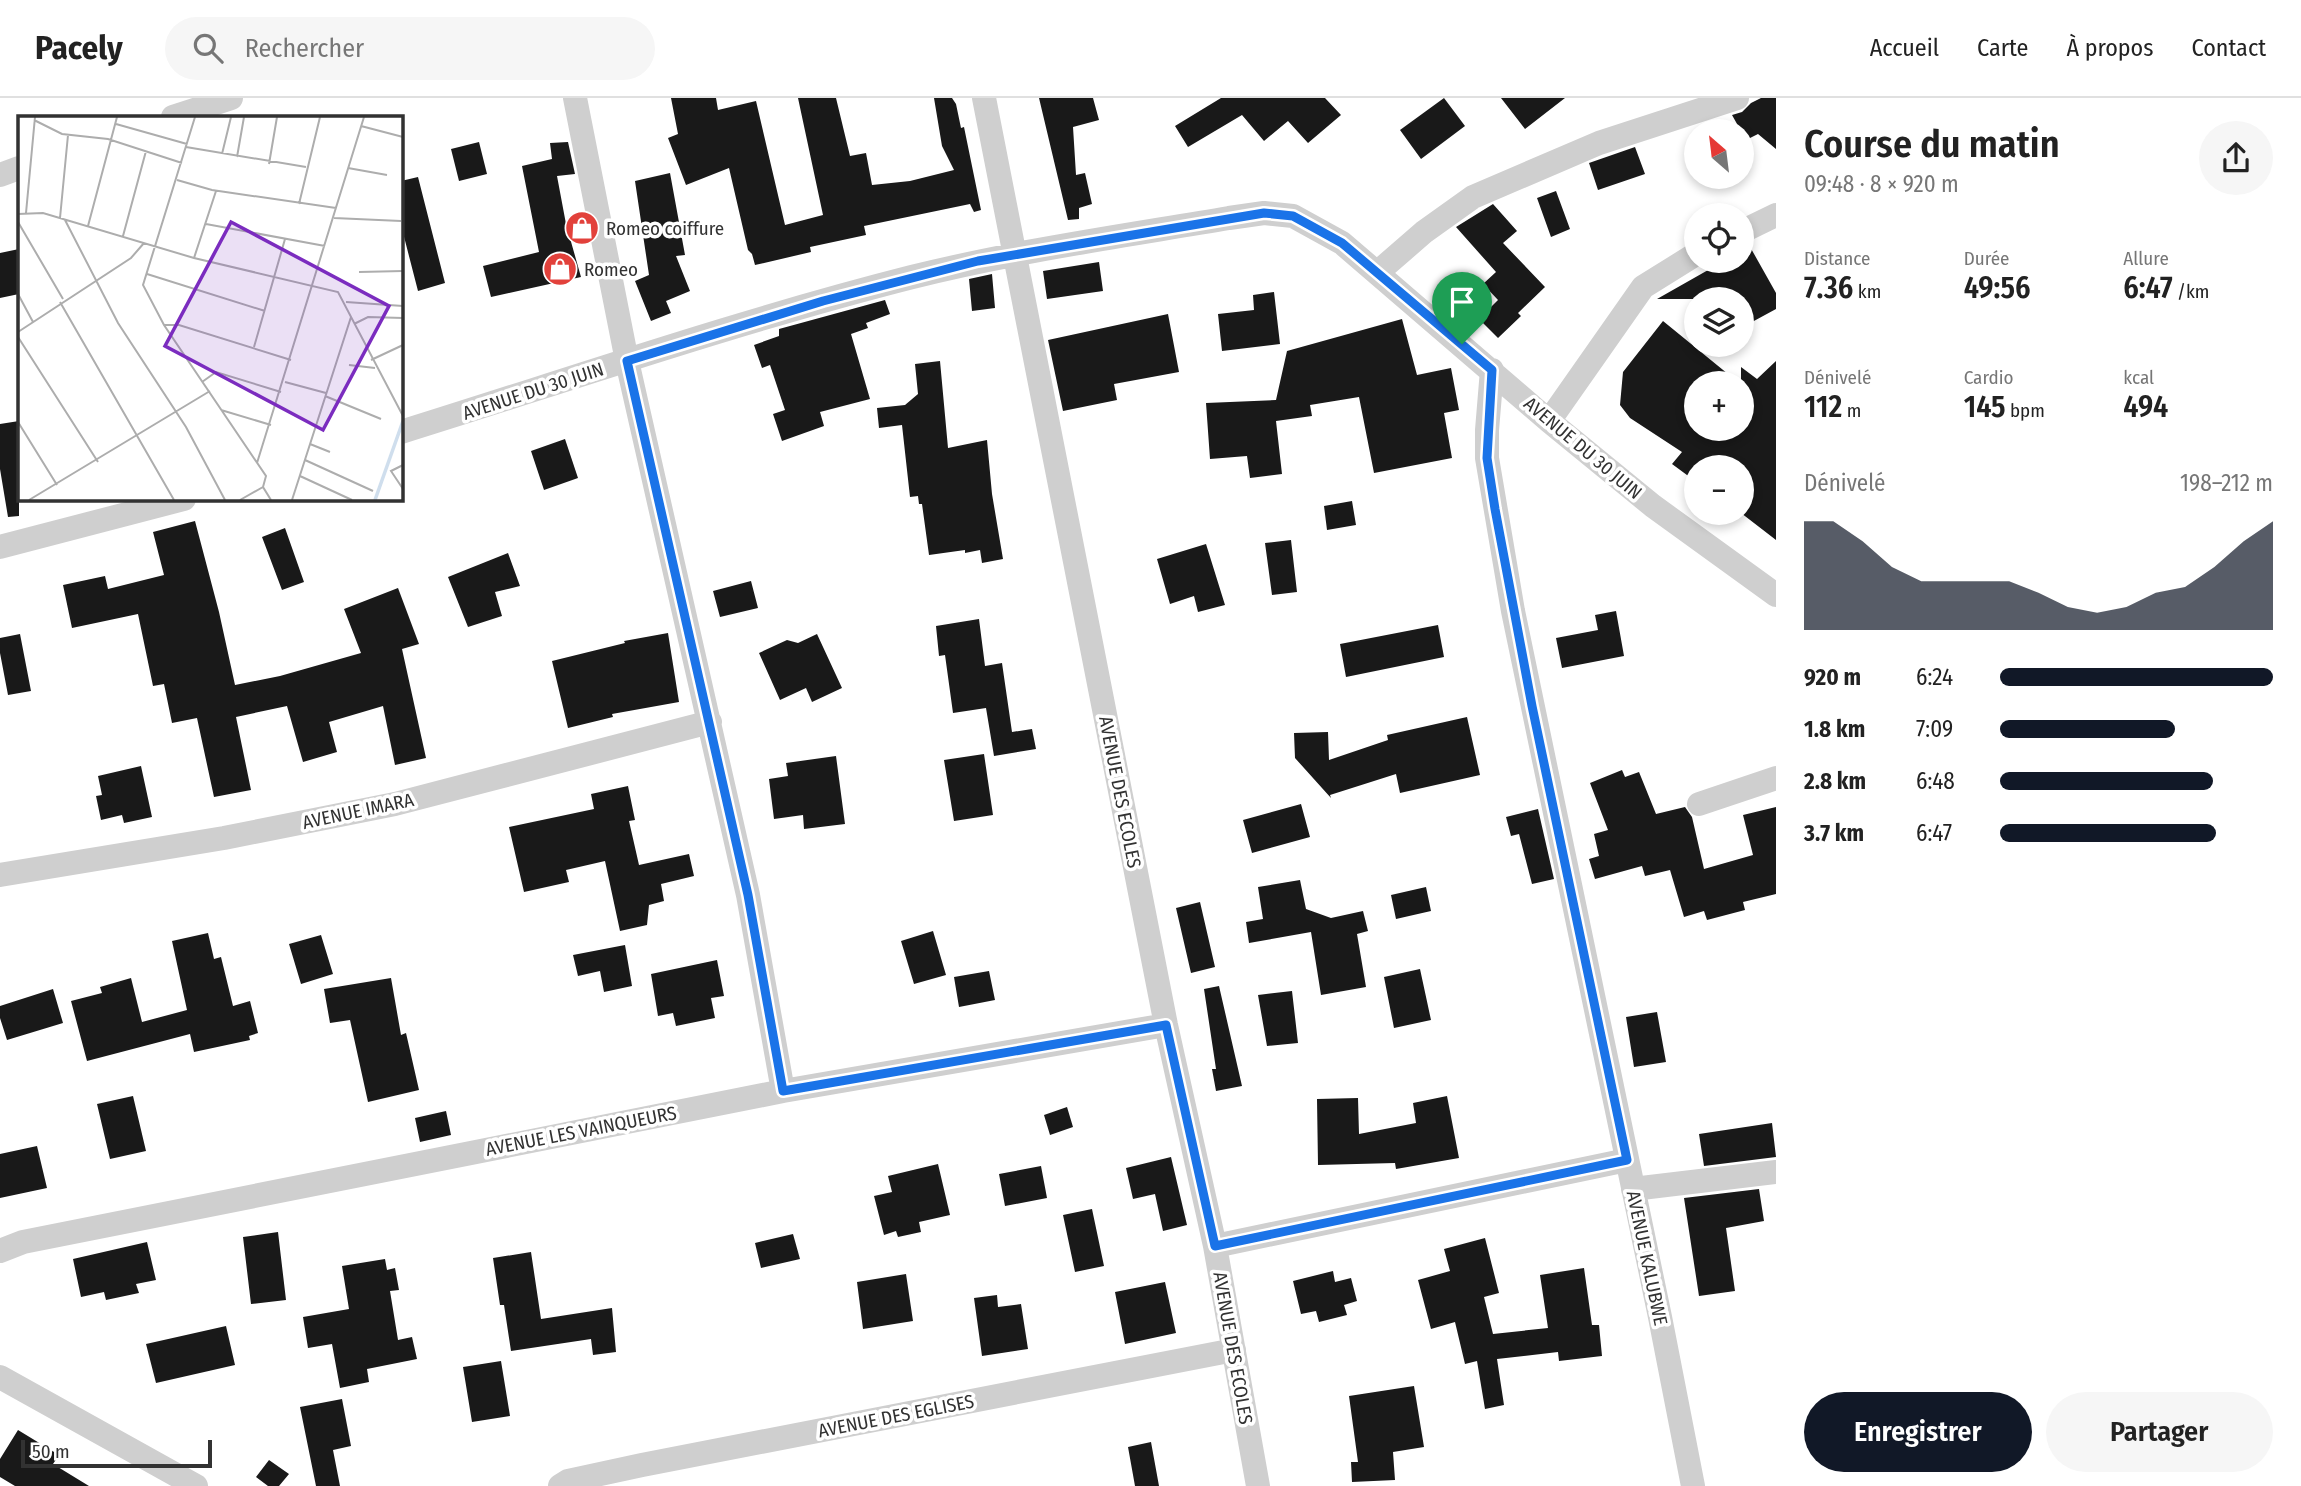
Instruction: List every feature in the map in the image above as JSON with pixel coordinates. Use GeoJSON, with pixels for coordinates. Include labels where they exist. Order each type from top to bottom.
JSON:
{"type":"FeatureCollection","features":[{"type":"Feature","properties":{"kind":"street"},"geometry":{"type":"LineString","coordinates":[[176,116],[231,98]]}},
{"type":"Feature","properties":{"kind":"street"},"geometry":{"type":"LineString","coordinates":[[575,98],[627,361],[748,895],[783,1091]]}},
{"type":"Feature","properties":{"kind":"street","name":"AVENUE DES ECOLES"},"geometry":{"type":"LineString","coordinates":[[984,98],[1166,1025],[1215,1246],[1258,1486]]}},
{"type":"Feature","properties":{"kind":"street"},"geometry":{"type":"LineString","coordinates":[[1378,272],[1424,232],[1473,197],[1599,143],[1737,98]]}},
{"type":"Feature","properties":{"kind":"street"},"geometry":{"type":"LineString","coordinates":[[0,175],[18,168]]}},
{"type":"Feature","properties":{"kind":"street","name":"AVENUE DU 30 JUIN"},"geometry":{"type":"LineString","coordinates":[[402,432],[823,301],[912,277],[1014,254],[1264,213],[1293,216],[1342,243],[1549,421],[1653,506],[1776,595]]}},
{"type":"Feature","properties":{"kind":"street"},"geometry":{"type":"LineString","coordinates":[[1754,226],[1776,215]]}},
{"type":"Feature","properties":{"kind":"street"},"geometry":{"type":"LineString","coordinates":[[1549,421],[1643,286],[1684,261]]}},
{"type":"Feature","properties":{"kind":"street","name":"AVENUE KALUBWE"},"geometry":{"type":"LineString","coordinates":[[1492,370],[1487,458],[1497,522],[1571,897],[1693,1486]]}},
{"type":"Feature","properties":{"kind":"street"},"geometry":{"type":"LineString","coordinates":[[0,548],[180,500]]}},
{"type":"Feature","properties":{"kind":"street","name":"AVENUE IMARA"},"geometry":{"type":"LineString","coordinates":[[0,875],[224,838],[395,804],[710,722]]}},
{"type":"Feature","properties":{"kind":"street"},"geometry":{"type":"LineString","coordinates":[[1699,804],[1776,778]]}},
{"type":"Feature","properties":{"kind":"street","name":"AVENUE LES VAINQUEURS"},"geometry":{"type":"LineString","coordinates":[[0,1251],[23,1242],[783,1091],[1166,1025]]}},
{"type":"Feature","properties":{"kind":"street"},"geometry":{"type":"LineString","coordinates":[[1215,1246],[1627,1160]]}},
{"type":"Feature","properties":{"kind":"street"},"geometry":{"type":"LineString","coordinates":[[1633,1189],[1776,1172]]}},
{"type":"Feature","properties":{"kind":"street","name":"AVENUE DES EGLISES"},"geometry":{"type":"LineString","coordinates":[[560,1486],[568,1481],[642,1465],[1234,1350]]}},
{"type":"Feature","properties":{"kind":"street"},"geometry":{"type":"LineString","coordinates":[[0,1377],[196,1486]]}},
{"type":"Feature","properties":{"kind":"building"},"geometry":{"type":"Polygon","coordinates":[[[671,98],[716,98],[718,110],[756,101],[785,225],[823,215],[798,98],[836,98],[850,156],[866,153],[872,185],[910,181],[954,170],[942,146],[934,98],[952,98],[956,104],[961,128],[964,127],[981,210],[974,212],[970,204],[864,226],[866,235],[810,247],[811,252],[755,265],[748,250],[729,168],[686,185],[668,138],[678,134],[671,98]]]}},
{"type":"Feature","properties":{"kind":"building"},"geometry":{"type":"Polygon","coordinates":[[[1039,98],[1093,98],[1099,120],[1073,127],[1076,175],[1085,173],[1092,204],[1079,208],[1079,219],[1068,220],[1039,98]]]}},
{"type":"Feature","properties":{"kind":"building"},"geometry":{"type":"Polygon","coordinates":[[[1221,98],[1325,98],[1341,115],[1308,143],[1288,121],[1264,141],[1242,115],[1188,147],[1175,126],[1221,98]]]}},
{"type":"Feature","properties":{"kind":"building"},"geometry":{"type":"Polygon","coordinates":[[[1444,98],[1465,126],[1421,159],[1400,130],[1444,98]]]}},
{"type":"Feature","properties":{"kind":"building"},"geometry":{"type":"Polygon","coordinates":[[[1501,98],[1565,98],[1525,129],[1501,98]]]}},
{"type":"Feature","properties":{"kind":"building"},"geometry":{"type":"Polygon","coordinates":[[[1761,98],[1776,98],[1776,149],[1758,134],[1754,136],[1754,119],[1734,119],[1732,115],[1742,112],[1761,98]]]}},
{"type":"Feature","properties":{"kind":"building"},"geometry":{"type":"Polygon","coordinates":[[[479,142],[487,174],[459,181],[451,149],[479,142]]]}},
{"type":"Feature","properties":{"kind":"building"},"geometry":{"type":"Polygon","coordinates":[[[568,142],[575,174],[557,176],[566,224],[581,277],[491,297],[483,266],[539,252],[522,166],[552,159],[550,143],[568,142]]]}},
{"type":"Feature","properties":{"kind":"building"},"geometry":{"type":"Polygon","coordinates":[[[1635,147],[1645,174],[1598,190],[1589,163],[1635,147]]]}},
{"type":"Feature","properties":{"kind":"building"},"geometry":{"type":"Polygon","coordinates":[[[670,173],[685,255],[676,256],[690,291],[666,301],[671,313],[651,321],[635,281],[649,275],[635,181],[670,173]]]}},
{"type":"Feature","properties":{"kind":"building"},"geometry":{"type":"Polygon","coordinates":[[[418,177],[445,283],[418,291],[402,229],[402,181],[418,177]]]}},
{"type":"Feature","properties":{"kind":"building"},"geometry":{"type":"Polygon","coordinates":[[[1556,191],[1570,229],[1551,237],[1537,198],[1556,191]]]}},
{"type":"Feature","properties":{"kind":"building"},"geometry":{"type":"Polygon","coordinates":[[[1493,204],[1517,231],[1503,243],[1545,287],[1518,313],[1521,316],[1498,338],[1479,319],[1498,300],[1483,284],[1496,272],[1456,227],[1493,204]]]}},
{"type":"Feature","properties":{"kind":"building"},"geometry":{"type":"Polygon","coordinates":[[[18,249],[18,294],[0,298],[0,253],[18,249]]]}},
{"type":"Feature","properties":{"kind":"building"},"geometry":{"type":"Polygon","coordinates":[[[1754,254],[1776,293],[1776,309],[1754,321],[1754,287],[1684,287],[1684,299],[1657,299],[1703,273],[1754,273],[1754,254]]]}},
{"type":"Feature","properties":{"kind":"building"},"geometry":{"type":"Polygon","coordinates":[[[1099,262],[1103,291],[1047,299],[1043,271],[1099,262]]]}},
{"type":"Feature","properties":{"kind":"building"},"geometry":{"type":"Polygon","coordinates":[[[992,274],[995,308],[972,311],[969,279],[992,274]]]}},
{"type":"Feature","properties":{"kind":"building"},"geometry":{"type":"Polygon","coordinates":[[[1274,292],[1280,344],[1222,351],[1218,314],[1254,310],[1253,295],[1274,292]]]}},
{"type":"Feature","properties":{"kind":"building"},"geometry":{"type":"Polygon","coordinates":[[[885,300],[890,314],[866,323],[868,328],[851,334],[870,399],[820,412],[824,426],[782,441],[773,414],[785,410],[770,365],[762,368],[754,345],[779,336],[779,329],[885,300]]]}},
{"type":"Feature","properties":{"kind":"building"},"geometry":{"type":"Polygon","coordinates":[[[1168,314],[1179,372],[1114,384],[1117,400],[1063,411],[1048,340],[1168,314]]]}},
{"type":"Feature","properties":{"kind":"building"},"geometry":{"type":"Polygon","coordinates":[[[1402,319],[1417,375],[1451,368],[1459,410],[1444,413],[1452,458],[1374,473],[1359,397],[1310,405],[1312,416],[1276,421],[1282,474],[1250,478],[1247,456],[1210,459],[1206,403],[1276,400],[1287,351],[1402,319]]]}},
{"type":"Feature","properties":{"kind":"building"},"geometry":{"type":"Polygon","coordinates":[[[1663,321],[1684,338],[1684,357],[1707,357],[1724,371],[1684,371],[1684,441],[1754,441],[1754,377],[1757,379],[1776,361],[1776,540],[1754,523],[1754,455],[1684,455],[1684,473],[1672,464],[1682,452],[1630,418],[1620,405],[1623,372],[1663,321]]]}},
{"type":"Feature","properties":{"kind":"building"},"geometry":{"type":"Polygon","coordinates":[[[940,361],[948,448],[987,440],[992,494],[1003,559],[982,563],[980,550],[929,555],[922,504],[919,504],[918,496],[910,497],[902,425],[879,428],[877,408],[905,405],[918,394],[915,364],[940,361]]]}},
{"type":"Feature","properties":{"kind":"building"},"geometry":{"type":"Polygon","coordinates":[[[18,421],[19,516],[8,517],[0,469],[0,424],[18,421]]]}},
{"type":"Feature","properties":{"kind":"building"},"geometry":{"type":"Polygon","coordinates":[[[565,439],[578,478],[544,490],[531,451],[565,439]]]}},
{"type":"Feature","properties":{"kind":"building"},"geometry":{"type":"Polygon","coordinates":[[[1352,501],[1356,525],[1327,530],[1324,506],[1352,501]]]}},
{"type":"Feature","properties":{"kind":"building"},"geometry":{"type":"Polygon","coordinates":[[[195,521],[235,685],[280,676],[361,653],[344,609],[398,588],[419,644],[402,649],[426,758],[395,765],[383,706],[329,722],[337,752],[303,762],[287,706],[236,717],[251,790],[214,797],[197,718],[172,723],[164,684],[153,686],[138,614],[72,628],[63,585],[105,576],[108,589],[164,575],[153,532],[195,521]]]}},
{"type":"Feature","properties":{"kind":"building"},"geometry":{"type":"Polygon","coordinates":[[[285,528],[304,582],[282,590],[262,537],[285,528]]]}},
{"type":"Feature","properties":{"kind":"building"},"geometry":{"type":"Polygon","coordinates":[[[1291,540],[1297,592],[1272,595],[1265,543],[1291,540]]]}},
{"type":"Feature","properties":{"kind":"building"},"geometry":{"type":"Polygon","coordinates":[[[1206,544],[1225,605],[1198,612],[1194,596],[1170,604],[1157,559],[1206,544]]]}},
{"type":"Feature","properties":{"kind":"building"},"geometry":{"type":"Polygon","coordinates":[[[508,553],[520,586],[495,592],[502,616],[468,627],[448,577],[508,553]]]}},
{"type":"Feature","properties":{"kind":"building"},"geometry":{"type":"Polygon","coordinates":[[[751,581],[758,608],[720,617],[713,591],[751,581]]]}},
{"type":"Feature","properties":{"kind":"building"},"geometry":{"type":"Polygon","coordinates":[[[1616,611],[1624,656],[1562,668],[1556,638],[1598,630],[1595,615],[1616,611]]]}},
{"type":"Feature","properties":{"kind":"building"},"geometry":{"type":"Polygon","coordinates":[[[979,619],[985,666],[1002,663],[1012,732],[1032,729],[1036,749],[994,756],[986,708],[953,713],[945,655],[939,656],[936,626],[979,619]]]}},
{"type":"Feature","properties":{"kind":"building"},"geometry":{"type":"Polygon","coordinates":[[[1438,625],[1444,657],[1346,677],[1340,644],[1438,625]]]}},
{"type":"Feature","properties":{"kind":"building"},"geometry":{"type":"Polygon","coordinates":[[[668,633],[679,702],[612,714],[613,717],[568,728],[552,661],[625,643],[624,641],[668,633]]]}},
{"type":"Feature","properties":{"kind":"building"},"geometry":{"type":"Polygon","coordinates":[[[20,634],[31,691],[8,695],[0,638],[20,634]]]}},
{"type":"Feature","properties":{"kind":"building"},"geometry":{"type":"Polygon","coordinates":[[[817,634],[842,688],[812,702],[806,688],[780,700],[759,653],[787,640],[798,643],[817,634]]]}},
{"type":"Feature","properties":{"kind":"building"},"geometry":{"type":"Polygon","coordinates":[[[1467,717],[1480,775],[1400,793],[1396,774],[1330,795],[1331,798],[1295,758],[1294,733],[1328,732],[1329,760],[1388,740],[1387,735],[1467,717]]]}},
{"type":"Feature","properties":{"kind":"building"},"geometry":{"type":"Polygon","coordinates":[[[984,754],[993,815],[954,821],[944,760],[984,754]]]}},
{"type":"Feature","properties":{"kind":"building"},"geometry":{"type":"Polygon","coordinates":[[[836,756],[845,824],[804,829],[803,815],[774,819],[769,779],[788,776],[786,763],[836,756]]]}},
{"type":"Feature","properties":{"kind":"building"},"geometry":{"type":"Polygon","coordinates":[[[141,766],[152,817],[124,823],[122,815],[101,820],[96,796],[102,795],[98,776],[141,766]]]}},
{"type":"Feature","properties":{"kind":"building"},"geometry":{"type":"Polygon","coordinates":[[[1622,770],[1625,777],[1639,772],[1656,814],[1685,807],[1692,817],[1704,869],[1753,855],[1743,815],[1776,807],[1776,894],[1743,902],[1745,910],[1707,920],[1704,911],[1684,917],[1670,870],[1645,876],[1642,866],[1595,879],[1589,859],[1599,856],[1594,834],[1608,830],[1590,783],[1622,770]]]}},
{"type":"Feature","properties":{"kind":"building"},"geometry":{"type":"Polygon","coordinates":[[[628,786],[635,820],[629,821],[639,865],[689,854],[694,876],[661,884],[664,901],[649,905],[647,925],[620,931],[605,861],[566,870],[569,882],[524,892],[509,827],[594,809],[591,794],[628,786]]]}},
{"type":"Feature","properties":{"kind":"building"},"geometry":{"type":"Polygon","coordinates":[[[1301,804],[1310,837],[1252,853],[1243,820],[1301,804]]]}},
{"type":"Feature","properties":{"kind":"building"},"geometry":{"type":"Polygon","coordinates":[[[1538,809],[1554,879],[1532,884],[1519,834],[1511,836],[1506,817],[1538,809]]]}},
{"type":"Feature","properties":{"kind":"building"},"geometry":{"type":"Polygon","coordinates":[[[1300,880],[1306,909],[1331,918],[1363,911],[1368,931],[1357,934],[1366,987],[1321,995],[1311,932],[1249,943],[1246,922],[1263,919],[1258,887],[1300,880]]]}},
{"type":"Feature","properties":{"kind":"building"},"geometry":{"type":"Polygon","coordinates":[[[1426,887],[1431,911],[1396,919],[1391,895],[1426,887]]]}},
{"type":"Feature","properties":{"kind":"building"},"geometry":{"type":"Polygon","coordinates":[[[1200,902],[1215,967],[1191,973],[1176,908],[1200,902]]]}},
{"type":"Feature","properties":{"kind":"building"},"geometry":{"type":"Polygon","coordinates":[[[933,931],[946,975],[914,984],[901,941],[933,931]]]}},
{"type":"Feature","properties":{"kind":"building"},"geometry":{"type":"Polygon","coordinates":[[[208,933],[214,959],[221,957],[233,1006],[250,1001],[258,1033],[249,1036],[250,1040],[194,1052],[190,1034],[87,1061],[71,1001],[102,993],[100,987],[131,978],[142,1022],[187,1010],[172,941],[208,933]]]}},
{"type":"Feature","properties":{"kind":"building"},"geometry":{"type":"Polygon","coordinates":[[[321,935],[333,974],[301,984],[289,944],[321,935]]]}},
{"type":"Feature","properties":{"kind":"building"},"geometry":{"type":"Polygon","coordinates":[[[625,945],[632,986],[604,992],[600,971],[578,976],[573,955],[625,945]]]}},
{"type":"Feature","properties":{"kind":"building"},"geometry":{"type":"Polygon","coordinates":[[[717,960],[724,996],[711,998],[715,1018],[676,1026],[673,1013],[658,1016],[651,974],[717,960]]]}},
{"type":"Feature","properties":{"kind":"building"},"geometry":{"type":"Polygon","coordinates":[[[1420,969],[1431,1020],[1394,1028],[1384,977],[1420,969]]]}},
{"type":"Feature","properties":{"kind":"building"},"geometry":{"type":"Polygon","coordinates":[[[989,971],[995,1000],[959,1007],[954,977],[989,971]]]}},
{"type":"Feature","properties":{"kind":"building"},"geometry":{"type":"Polygon","coordinates":[[[391,978],[401,1035],[406,1033],[419,1090],[368,1102],[350,1020],[330,1023],[324,989],[391,978]]]}},
{"type":"Feature","properties":{"kind":"building"},"geometry":{"type":"Polygon","coordinates":[[[1219,986],[1242,1086],[1216,1091],[1212,1069],[1216,1069],[1204,989],[1219,986]]]}},
{"type":"Feature","properties":{"kind":"building"},"geometry":{"type":"Polygon","coordinates":[[[53,989],[63,1023],[7,1040],[0,1018],[0,1006],[53,989]]]}},
{"type":"Feature","properties":{"kind":"building"},"geometry":{"type":"Polygon","coordinates":[[[1292,991],[1298,1043],[1267,1046],[1258,995],[1292,991]]]}},
{"type":"Feature","properties":{"kind":"building"},"geometry":{"type":"Polygon","coordinates":[[[1657,1012],[1666,1062],[1634,1067],[1626,1017],[1657,1012]]]}},
{"type":"Feature","properties":{"kind":"building"},"geometry":{"type":"Polygon","coordinates":[[[133,1096],[146,1151],[110,1159],[97,1104],[133,1096]]]}},
{"type":"Feature","properties":{"kind":"building"},"geometry":{"type":"Polygon","coordinates":[[[1447,1096],[1459,1158],[1396,1169],[1395,1163],[1318,1165],[1317,1099],[1358,1098],[1359,1134],[1416,1123],[1413,1103],[1447,1096]]]}},
{"type":"Feature","properties":{"kind":"building"},"geometry":{"type":"Polygon","coordinates":[[[1067,1107],[1073,1127],[1050,1135],[1044,1115],[1067,1107]]]}},
{"type":"Feature","properties":{"kind":"building"},"geometry":{"type":"Polygon","coordinates":[[[446,1111],[451,1135],[420,1142],[415,1118],[446,1111]]]}},
{"type":"Feature","properties":{"kind":"building"},"geometry":{"type":"Polygon","coordinates":[[[1772,1123],[1776,1157],[1704,1166],[1699,1134],[1772,1123]]]}},
{"type":"Feature","properties":{"kind":"building"},"geometry":{"type":"Polygon","coordinates":[[[37,1146],[47,1188],[0,1198],[0,1154],[37,1146]]]}},
{"type":"Feature","properties":{"kind":"building"},"geometry":{"type":"Polygon","coordinates":[[[1171,1157],[1187,1225],[1163,1231],[1155,1194],[1133,1199],[1126,1168],[1171,1157]]]}},
{"type":"Feature","properties":{"kind":"building"},"geometry":{"type":"Polygon","coordinates":[[[938,1164],[950,1215],[919,1222],[921,1232],[898,1237],[896,1231],[884,1235],[874,1196],[892,1192],[888,1176],[938,1164]]]}},
{"type":"Feature","properties":{"kind":"building"},"geometry":{"type":"Polygon","coordinates":[[[1041,1166],[1047,1198],[1005,1206],[999,1174],[1041,1166]]]}},
{"type":"Feature","properties":{"kind":"building"},"geometry":{"type":"Polygon","coordinates":[[[1759,1189],[1764,1221],[1726,1228],[1735,1291],[1699,1296],[1684,1198],[1759,1189]]]}},
{"type":"Feature","properties":{"kind":"building"},"geometry":{"type":"Polygon","coordinates":[[[1092,1209],[1104,1266],[1075,1272],[1063,1215],[1092,1209]]]}},
{"type":"Feature","properties":{"kind":"building"},"geometry":{"type":"Polygon","coordinates":[[[278,1232],[286,1300],[251,1304],[243,1237],[278,1232]]]}},
{"type":"Feature","properties":{"kind":"building"},"geometry":{"type":"Polygon","coordinates":[[[793,1234],[800,1259],[761,1268],[755,1243],[793,1234]]]}},
{"type":"Feature","properties":{"kind":"building"},"geometry":{"type":"Polygon","coordinates":[[[1485,1238],[1499,1293],[1484,1297],[1493,1334],[1548,1328],[1540,1275],[1584,1268],[1592,1325],[1599,1325],[1602,1356],[1559,1361],[1558,1352],[1497,1359],[1504,1405],[1485,1409],[1477,1361],[1465,1364],[1455,1322],[1431,1329],[1418,1280],[1450,1271],[1444,1249],[1485,1238]]]}},
{"type":"Feature","properties":{"kind":"building"},"geometry":{"type":"Polygon","coordinates":[[[147,1242],[156,1280],[136,1284],[139,1293],[106,1300],[104,1292],[81,1297],[73,1259],[147,1242]]]}},
{"type":"Feature","properties":{"kind":"building"},"geometry":{"type":"Polygon","coordinates":[[[531,1252],[541,1319],[612,1308],[616,1352],[593,1355],[591,1339],[511,1351],[493,1258],[531,1252]]]}},
{"type":"Feature","properties":{"kind":"building"},"geometry":{"type":"Polygon","coordinates":[[[385,1259],[387,1270],[395,1268],[399,1290],[390,1291],[398,1340],[412,1337],[417,1359],[367,1369],[369,1382],[340,1388],[332,1344],[308,1348],[303,1317],[349,1309],[342,1266],[385,1259]]]}},
{"type":"Feature","properties":{"kind":"building"},"geometry":{"type":"Polygon","coordinates":[[[1333,1271],[1335,1282],[1351,1278],[1357,1301],[1344,1305],[1347,1315],[1319,1322],[1316,1311],[1301,1314],[1293,1281],[1333,1271]]]}},
{"type":"Feature","properties":{"kind":"building"},"geometry":{"type":"Polygon","coordinates":[[[906,1274],[913,1321],[863,1329],[857,1282],[906,1274]]]}},
{"type":"Feature","properties":{"kind":"building"},"geometry":{"type":"Polygon","coordinates":[[[1165,1282],[1176,1333],[1125,1344],[1115,1292],[1165,1282]]]}},
{"type":"Feature","properties":{"kind":"building"},"geometry":{"type":"Polygon","coordinates":[[[997,1295],[998,1307],[1021,1304],[1028,1349],[982,1356],[974,1298],[997,1295]]]}},
{"type":"Feature","properties":{"kind":"building"},"geometry":{"type":"Polygon","coordinates":[[[226,1326],[235,1365],[156,1383],[146,1344],[226,1326]]]}},
{"type":"Feature","properties":{"kind":"building"},"geometry":{"type":"Polygon","coordinates":[[[501,1361],[510,1416],[472,1422],[463,1367],[501,1361]]]}},
{"type":"Feature","properties":{"kind":"building"},"geometry":{"type":"Polygon","coordinates":[[[1414,1386],[1424,1447],[1393,1452],[1395,1480],[1352,1482],[1351,1462],[1358,1462],[1349,1396],[1414,1386]]]}},
{"type":"Feature","properties":{"kind":"building"},"geometry":{"type":"Polygon","coordinates":[[[342,1399],[351,1446],[333,1450],[340,1486],[316,1486],[300,1407],[342,1399]]]}},
{"type":"Feature","properties":{"kind":"building"},"geometry":{"type":"Polygon","coordinates":[[[18,1430],[59,1455],[53,1464],[89,1486],[15,1486],[0,1477],[0,1459],[18,1430]]]}},
{"type":"Feature","properties":{"kind":"building"},"geometry":{"type":"Polygon","coordinates":[[[1151,1442],[1159,1486],[1135,1486],[1128,1447],[1151,1442]]]}},
{"type":"Feature","properties":{"kind":"building"},"geometry":{"type":"Polygon","coordinates":[[[269,1460],[289,1474],[279,1486],[268,1486],[256,1477],[269,1460]]]}},
{"type":"Feature","properties":{"kind":"place","name":"Romeo coiffure"},"geometry":{"type":"Point","coordinates":[582,228]}},
{"type":"Feature","properties":{"kind":"place","name":"Romeo"},"geometry":{"type":"Point","coordinates":[560,269]}},
{"type":"Feature","properties":{"kind":"route"},"geometry":{"type":"LineString","coordinates":[[1264,213],[1293,216],[1342,243],[1462,344],[1492,370],[1487,458],[1495,509],[1532,706],[1627,1160],[1215,1246],[1166,1025],[783,1091],[748,895],[627,361],[756,320],[978,261],[1264,213]]}}]}
